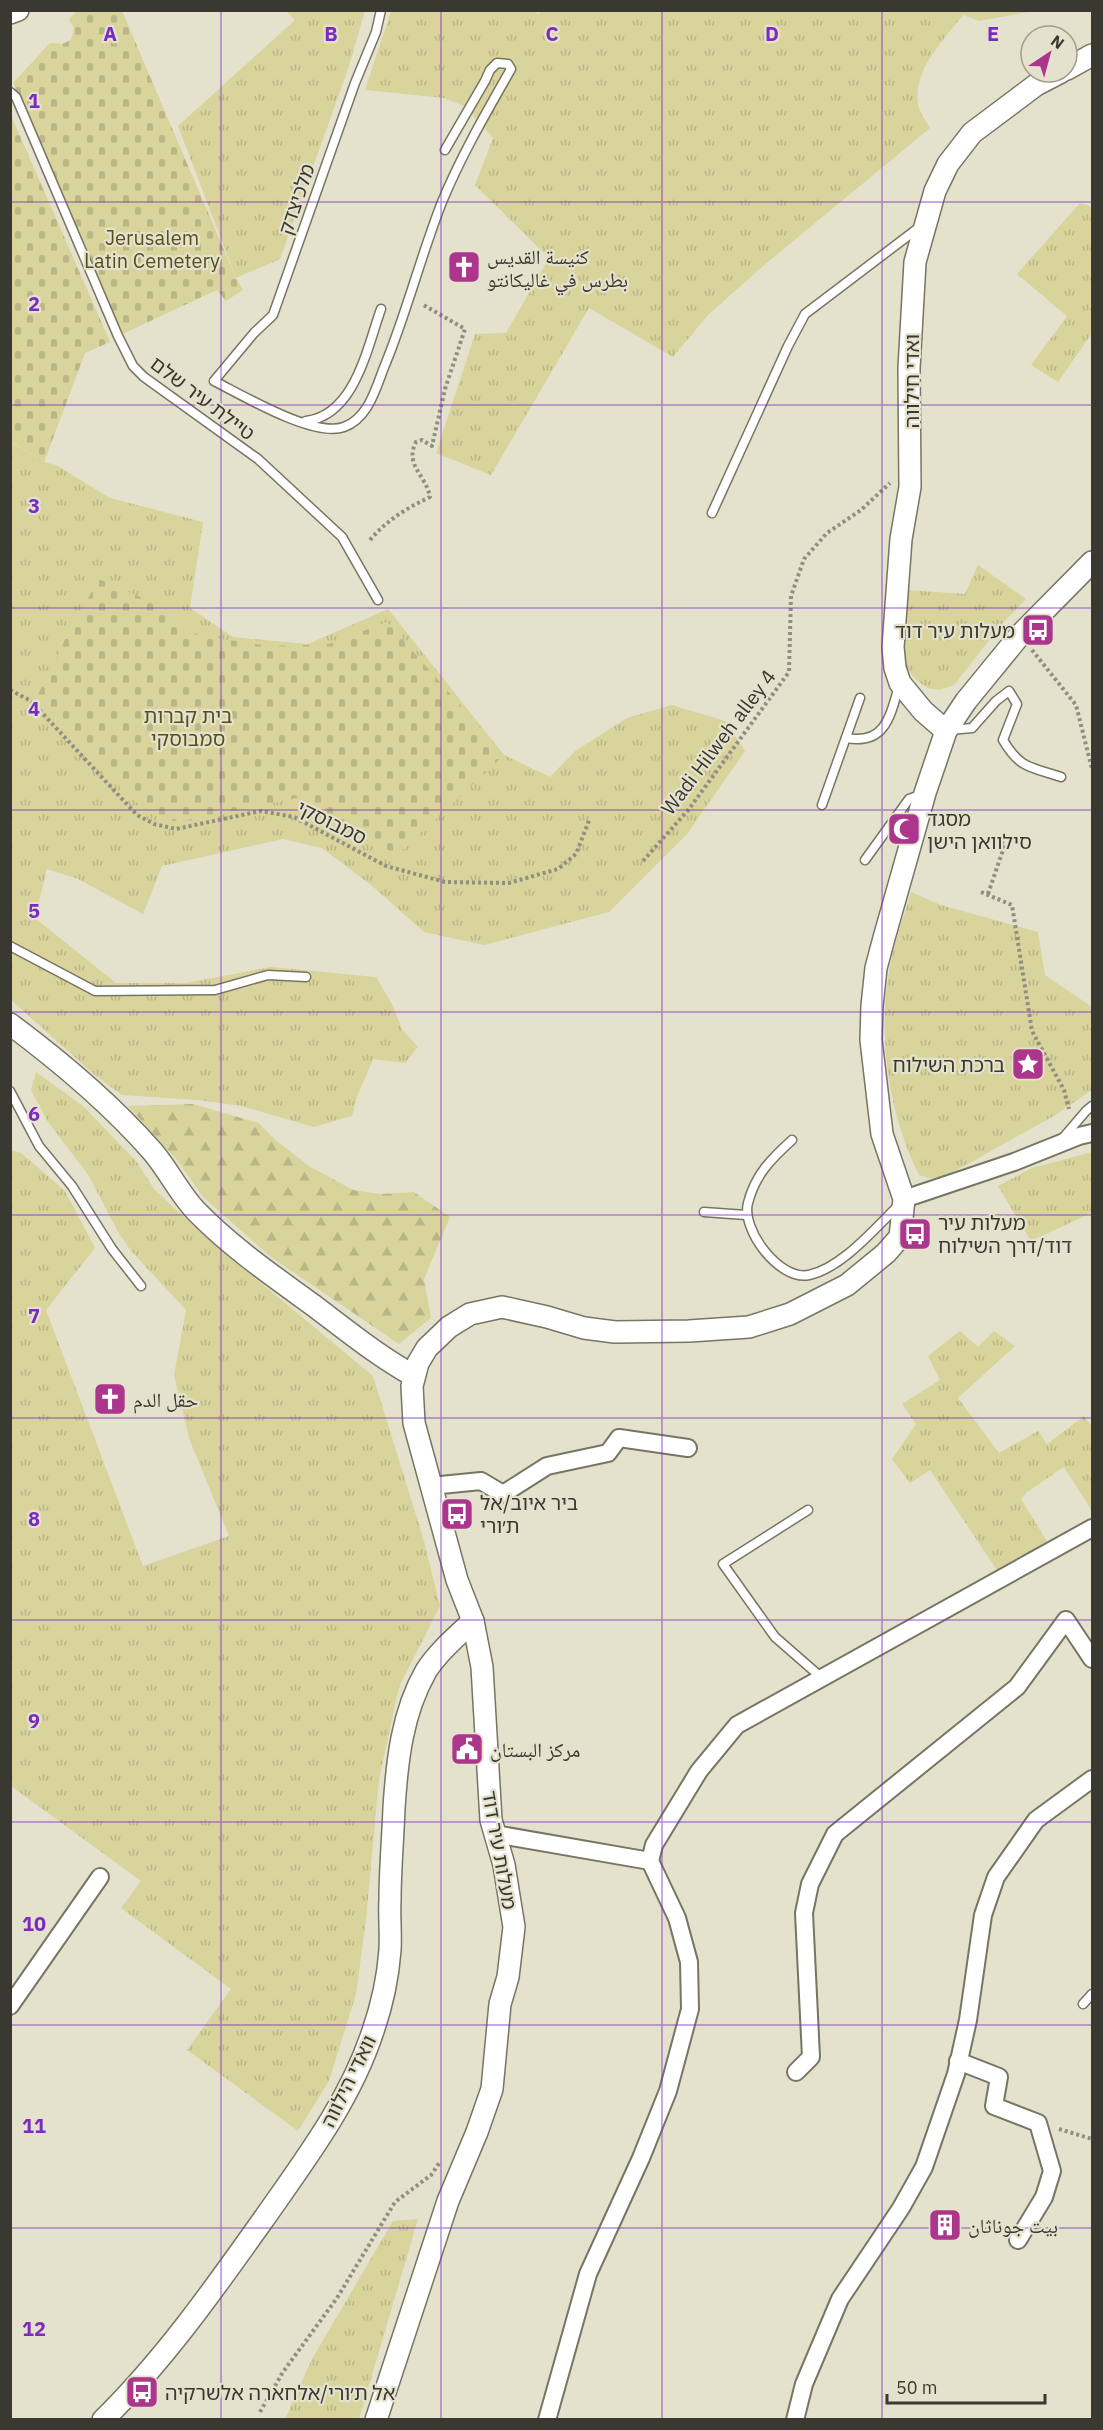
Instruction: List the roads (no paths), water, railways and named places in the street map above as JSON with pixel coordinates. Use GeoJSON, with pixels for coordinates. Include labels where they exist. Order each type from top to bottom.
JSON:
{"type":"FeatureCollection","features":[{"type":"Feature","properties":{"kind":"street"},"geometry":{"type":"LineString","coordinates":[[10,13],[18,10]]}},
{"type":"Feature","properties":{"kind":"street","name":"ואדי חילווה"},"geometry":{"type":"LineString","coordinates":[[946,730],[923,711],[900,683],[895,668],[893,647],[901,539],[910,487],[909,368],[911,297],[915,262],[935,191],[948,164],[972,133],[1038,84]]}},
{"type":"Feature","properties":{"kind":"street"},"geometry":{"type":"LineString","coordinates":[[14,1030],[120,1118],[155,1154],[178,1190],[196,1210],[247,1256],[381,1356],[414,1376],[427,1348],[436,1337],[459,1320],[502,1307],[522,1310],[584,1328],[615,1332],[721,1330],[749,1327],[790,1314],[847,1285],[886,1253],[900,1237],[904,1199],[882,1134],[874,1075],[872,1006],[876,968],[925,793],[946,730],[966,700],[1020,635],[1092,562]]}},
{"type":"Feature","properties":{"kind":"street"},"geometry":{"type":"LineString","coordinates":[[904,1199],[1092,1133]]}},
{"type":"Feature","properties":{"kind":"street","name":"מעלות עיר דוד"},"geometry":{"type":"LineString","coordinates":[[376,2420],[448,2201],[492,2089],[500,2004],[508,1977],[514,1927],[504,1865],[491,1820],[482,1667],[473,1621],[457,1580],[414,1423],[411,1397],[414,1376]]}},
{"type":"Feature","properties":{"kind":"street"},"geometry":{"type":"LineString","coordinates":[[431,1486],[481,1481],[503,1494],[547,1466],[608,1453],[619,1438],[688,1448]]}},
{"type":"Feature","properties":{"kind":"street"},"geometry":{"type":"LineString","coordinates":[[547,2420],[588,2274],[641,2158],[668,2091],[690,2009],[689,1962],[677,1918],[650,1861],[654,1845],[699,1771],[737,1725],[1092,1528]]}},
{"type":"Feature","properties":{"kind":"street"},"geometry":{"type":"LineString","coordinates":[[796,2072],[811,2056],[804,1913],[810,1884],[835,1834],[1017,1687],[1066,1620],[1092,1659]]}},
{"type":"Feature","properties":{"kind":"street","name":"וואדי הילווה"},"geometry":{"type":"LineString","coordinates":[[103,2420],[142,2379],[216,2285],[314,2148],[358,2072],[374,2030],[390,1951],[396,1776],[403,1728],[414,1696],[427,1670],[447,1645],[473,1621]]}},
{"type":"Feature","properties":{"kind":"street"},"geometry":{"type":"LineString","coordinates":[[795,2420],[804,2384],[840,2300],[902,2208],[924,2167],[958,2061],[968,2020],[983,1916],[996,1877],[1036,1820],[1091,1782]]}},
{"type":"Feature","properties":{"kind":"street"},"geometry":{"type":"LineString","coordinates":[[495,1834],[650,1861]]}},
{"type":"Feature","properties":{"kind":"street"},"geometry":{"type":"LineString","coordinates":[[10,2006],[100,1877]]}},
{"type":"Feature","properties":{"kind":"street"},"geometry":{"type":"LineString","coordinates":[[958,2061],[999,2077],[994,2106],[1038,2122],[1052,2171],[1044,2197],[1018,2240]]}},
{"type":"Feature","properties":{"kind":"lane","name":"מלכיצדק"},"geometry":{"type":"LineString","coordinates":[[296,422],[214,381],[254,333],[273,315],[355,83],[376,32],[381,10]]}},
{"type":"Feature","properties":{"kind":"lane"},"geometry":{"type":"LineString","coordinates":[[296,422],[333,429],[345,427],[364,415],[392,348],[442,202],[469,143],[511,69],[508,64],[497,63],[490,70],[486,81],[445,150]]}},
{"type":"Feature","properties":{"kind":"lane","name":"טיילת עיר שלם"},"geometry":{"type":"LineString","coordinates":[[10,92],[16,97],[133,366],[159,388],[258,459],[313,508],[342,537],[378,600]]}},
{"type":"Feature","properties":{"kind":"lane"},"geometry":{"type":"LineString","coordinates":[[712,513],[788,346],[805,314],[925,224]]}},
{"type":"Feature","properties":{"kind":"lane"},"geometry":{"type":"LineString","coordinates":[[296,422],[318,420],[340,402],[354,385],[381,309]]}},
{"type":"Feature","properties":{"kind":"lane"},"geometry":{"type":"LineString","coordinates":[[846,738],[862,741],[876,736],[891,714],[900,683]]}},
{"type":"Feature","properties":{"kind":"lane"},"geometry":{"type":"LineString","coordinates":[[946,730],[972,728],[996,701],[1009,691],[1017,704],[1003,740],[1020,763],[1061,777]]}},
{"type":"Feature","properties":{"kind":"lane"},"geometry":{"type":"LineString","coordinates":[[822,805],[860,698]]}},
{"type":"Feature","properties":{"kind":"lane"},"geometry":{"type":"LineString","coordinates":[[865,860],[909,799],[925,793]]}},
{"type":"Feature","properties":{"kind":"lane"},"geometry":{"type":"LineString","coordinates":[[10,946],[95,991],[215,990],[268,975],[306,977]]}},
{"type":"Feature","properties":{"kind":"lane"},"geometry":{"type":"LineString","coordinates":[[10,1091],[39,1146],[72,1186],[112,1249],[141,1286]]}},
{"type":"Feature","properties":{"kind":"lane"},"geometry":{"type":"LineString","coordinates":[[1058,1144],[1092,1106]]}},
{"type":"Feature","properties":{"kind":"lane"},"geometry":{"type":"LineString","coordinates":[[792,1140],[761,1171],[753,1186],[746,1215],[761,1247],[788,1272],[807,1275],[833,1264],[863,1241],[904,1199]]}},
{"type":"Feature","properties":{"kind":"lane"},"geometry":{"type":"LineString","coordinates":[[704,1212],[746,1215]]}},
{"type":"Feature","properties":{"kind":"lane"},"geometry":{"type":"LineString","coordinates":[[808,1510],[723,1564],[775,1637],[822,1678]]}},
{"type":"Feature","properties":{"kind":"lane"},"geometry":{"type":"LineString","coordinates":[[1083,2004],[1092,1994]]}},
{"type":"Feature","properties":{"kind":"place","name":"كنيسة القديس بطرس في غاليكانتو"},"geometry":{"type":"Point","coordinates":[464,267]}},
{"type":"Feature","properties":{"kind":"place","name":"מעלות עיר דוד"},"geometry":{"type":"Point","coordinates":[1038,630]}},
{"type":"Feature","properties":{"kind":"place","name":"מסגד סילוואן הישן"},"geometry":{"type":"Point","coordinates":[904,829]}},
{"type":"Feature","properties":{"kind":"place","name":"ברכת השילוח"},"geometry":{"type":"Point","coordinates":[1028,1064]}},
{"type":"Feature","properties":{"kind":"place","name":"מעלות עיר דוד/דרך השילוח"},"geometry":{"type":"Point","coordinates":[915,1234]}},
{"type":"Feature","properties":{"kind":"place","name":"حقل الدم"},"geometry":{"type":"Point","coordinates":[110,1399]}},
{"type":"Feature","properties":{"kind":"place","name":"ביר איוב/אל ת׳ורי"},"geometry":{"type":"Point","coordinates":[457,1514]}},
{"type":"Feature","properties":{"kind":"place","name":"مركز البستان"},"geometry":{"type":"Point","coordinates":[467,1749]}},
{"type":"Feature","properties":{"kind":"place","name":"بيت جوناثان"},"geometry":{"type":"Point","coordinates":[945,2225]}},
{"type":"Feature","properties":{"kind":"place","name":"אל ת׳ורי/אלחארה אלשרקיה"},"geometry":{"type":"Point","coordinates":[142,2392]}},
{"type":"Feature","properties":{"kind":"park label","name":"Jerusalem Latin Cemetery"},"geometry":{"type":"Point","coordinates":[152,248]}},
{"type":"Feature","properties":{"kind":"park label","name":"בית קברות סמבוסקי"},"geometry":{"type":"Point","coordinates":[188,726]}}]}
